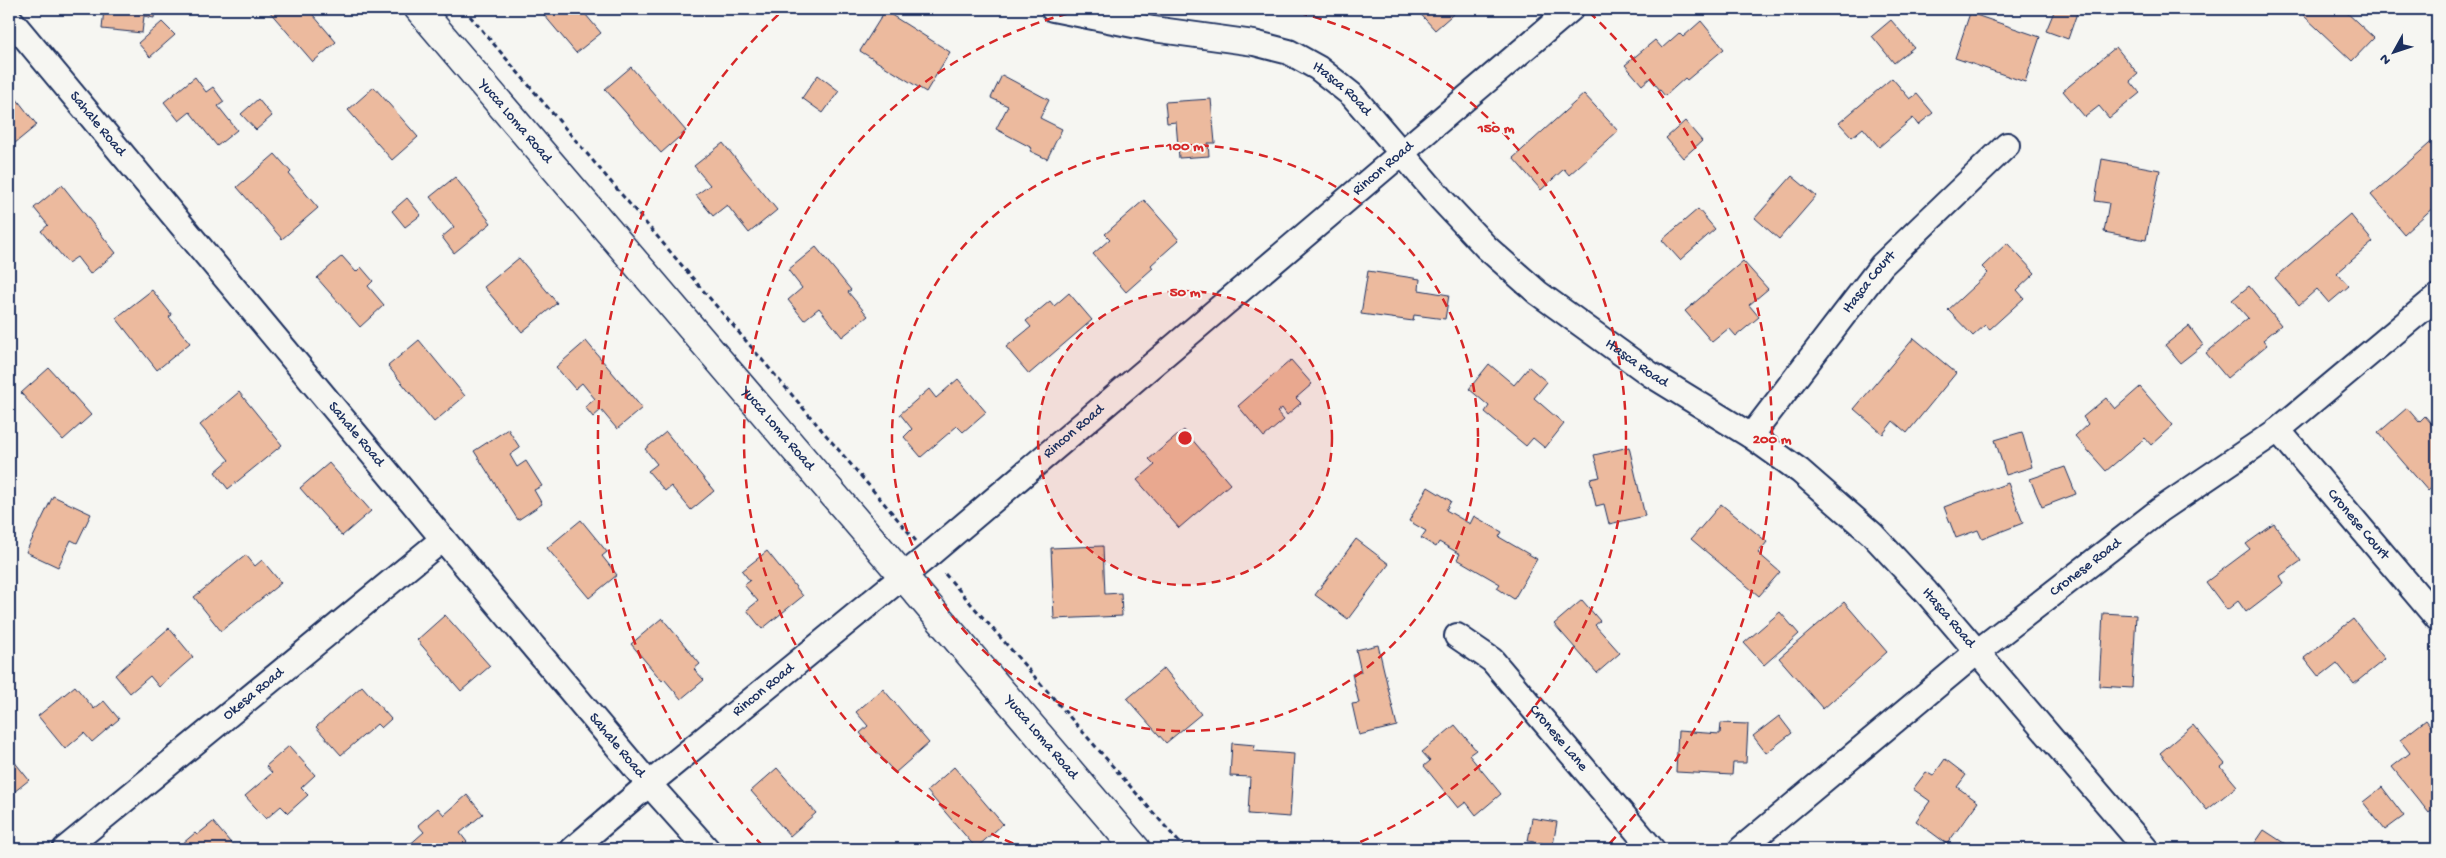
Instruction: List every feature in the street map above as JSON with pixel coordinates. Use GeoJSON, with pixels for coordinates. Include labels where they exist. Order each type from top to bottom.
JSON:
{"type":"FeatureCollection","features":[{"type":"Feature","properties":{"kind":"main road","name":"Yucca Loma Road"},"geometry":{"type":"LineString","coordinates":[[419,9],[1136,849]]}},
{"type":"Feature","properties":{"kind":"street","name":"Itasca Road"},"geometry":{"type":"LineString","coordinates":[[1053,9],[1155,19],[1289,52],[1318,68],[1352,95],[1486,247],[1538,293],[1650,374],[1751,436],[1800,471],[1872,534],[1926,592],[2146,849]]}},
{"type":"Feature","properties":{"kind":"street","name":"Rincon Road"},"geometry":{"type":"LineString","coordinates":[[573,849],[649,784],[902,577],[1571,9]]}},
{"type":"Feature","properties":{"kind":"street","name":"Sahale Road"},"geometry":{"type":"LineString","coordinates":[[9,18],[443,539],[649,784],[707,849]]}},
{"type":"Feature","properties":{"kind":"street","name":"Itasca Court"},"geometry":{"type":"LineString","coordinates":[[1751,436],[1882,265],[2007,145]]}},
{"type":"Feature","properties":{"kind":"street","name":"Cronese Road"},"geometry":{"type":"LineString","coordinates":[[1741,849],[1977,652],[2160,510],[2278,430],[2437,297]]}},
{"type":"Feature","properties":{"kind":"street","name":"Cronese Court"},"geometry":{"type":"LineString","coordinates":[[2278,430],[2437,618]]}},
{"type":"Feature","properties":{"kind":"street","name":"Okesa Road"},"geometry":{"type":"LineString","coordinates":[[65,849],[443,539]]}},
{"type":"Feature","properties":{"kind":"street","name":"Cronese Lane"},"geometry":{"type":"LineString","coordinates":[[1457,636],[1492,660],[1652,849]]}},
{"type":"Feature","properties":{"kind":"path"},"geometry":{"type":"LineString","coordinates":[[464,9],[916,541]]}},
{"type":"Feature","properties":{"kind":"path"},"geometry":{"type":"LineString","coordinates":[[946,574],[1185,849]]}},
{"type":"Feature","properties":{"kind":"building"},"geometry":{"type":"Polygon","coordinates":[[[104,9],[155,9],[154,18],[144,16],[142,33],[102,29],[104,9]]]}},
{"type":"Feature","properties":{"kind":"building"},"geometry":{"type":"Polygon","coordinates":[[[271,9],[308,9],[336,42],[313,62],[269,11],[271,9]]]}},
{"type":"Feature","properties":{"kind":"building"},"geometry":{"type":"Polygon","coordinates":[[[539,9],[581,9],[601,33],[576,53],[539,9]]]}},
{"type":"Feature","properties":{"kind":"building"},"geometry":{"type":"Polygon","coordinates":[[[1416,9],[1459,9],[1435,30],[1416,9]]]}},
{"type":"Feature","properties":{"kind":"building"},"geometry":{"type":"Polygon","coordinates":[[[2055,9],[2078,10],[2068,39],[2046,31],[2055,9]]]}},
{"type":"Feature","properties":{"kind":"building"},"geometry":{"type":"Polygon","coordinates":[[[2308,9],[2343,9],[2374,38],[2352,61],[2303,15],[2308,9]]]}},
{"type":"Feature","properties":{"kind":"building"},"geometry":{"type":"Polygon","coordinates":[[[885,11],[950,52],[926,92],[860,51],[885,11]]]}},
{"type":"Feature","properties":{"kind":"building"},"geometry":{"type":"Polygon","coordinates":[[[1970,13],[2040,37],[2025,82],[1955,58],[1970,13]]]}},
{"type":"Feature","properties":{"kind":"building"},"geometry":{"type":"Polygon","coordinates":[[[1891,20],[1914,47],[1894,63],[1872,36],[1891,20]]]}},
{"type":"Feature","properties":{"kind":"building"},"geometry":{"type":"Polygon","coordinates":[[[1701,21],[1724,49],[1687,80],[1685,78],[1665,96],[1650,78],[1642,85],[1625,65],[1655,40],[1662,48],[1679,33],[1683,37],[1701,21]]]}},
{"type":"Feature","properties":{"kind":"building"},"geometry":{"type":"Polygon","coordinates":[[[162,22],[175,35],[150,57],[138,43],[162,22]]]}},
{"type":"Feature","properties":{"kind":"building"},"geometry":{"type":"Polygon","coordinates":[[[2116,47],[2138,74],[2130,81],[2140,93],[2109,118],[2099,106],[2085,117],[2063,91],[2116,47]]]}},
{"type":"Feature","properties":{"kind":"building"},"geometry":{"type":"Polygon","coordinates":[[[631,67],[686,131],[661,153],[605,89],[631,67]]]}},
{"type":"Feature","properties":{"kind":"building"},"geometry":{"type":"Polygon","coordinates":[[[818,75],[839,91],[823,113],[802,98],[818,75]]]}},
{"type":"Feature","properties":{"kind":"building"},"geometry":{"type":"Polygon","coordinates":[[[1002,75],[1049,100],[1040,118],[1062,129],[1047,159],[1030,151],[1032,148],[996,129],[1008,106],[991,98],[1002,75]]]}},
{"type":"Feature","properties":{"kind":"building"},"geometry":{"type":"Polygon","coordinates":[[[195,77],[206,92],[213,87],[224,102],[218,106],[237,130],[217,146],[190,112],[179,121],[164,102],[195,77]]]}},
{"type":"Feature","properties":{"kind":"building"},"geometry":{"type":"Polygon","coordinates":[[[1892,78],[1910,99],[1917,94],[1933,113],[1918,125],[1913,118],[1879,147],[1863,128],[1852,137],[1839,123],[1892,78]]]}},
{"type":"Feature","properties":{"kind":"building"},"geometry":{"type":"Polygon","coordinates":[[[374,87],[418,137],[392,160],[348,110],[374,87]]]}},
{"type":"Feature","properties":{"kind":"building"},"geometry":{"type":"Polygon","coordinates":[[[12,93],[37,125],[9,148],[9,95],[12,93]]]}},
{"type":"Feature","properties":{"kind":"building"},"geometry":{"type":"Polygon","coordinates":[[[1584,94],[1618,131],[1569,175],[1564,169],[1541,190],[1513,158],[1584,94]]]}},
{"type":"Feature","properties":{"kind":"building"},"geometry":{"type":"Polygon","coordinates":[[[258,99],[272,116],[256,130],[241,114],[258,99]]]}},
{"type":"Feature","properties":{"kind":"building"},"geometry":{"type":"Polygon","coordinates":[[[1211,99],[1215,143],[1208,143],[1209,156],[1179,158],[1176,122],[1167,123],[1165,102],[1211,99]]]}},
{"type":"Feature","properties":{"kind":"building"},"geometry":{"type":"Polygon","coordinates":[[[1685,121],[1702,141],[1683,158],[1666,138],[1685,121]]]}},
{"type":"Feature","properties":{"kind":"building"},"geometry":{"type":"Polygon","coordinates":[[[2437,137],[2437,204],[2404,234],[2371,195],[2437,137]]]}},
{"type":"Feature","properties":{"kind":"building"},"geometry":{"type":"Polygon","coordinates":[[[723,143],[777,210],[749,233],[727,205],[713,216],[696,195],[710,185],[694,166],[723,143]]]}},
{"type":"Feature","properties":{"kind":"building"},"geometry":{"type":"Polygon","coordinates":[[[275,154],[291,172],[289,174],[318,208],[282,239],[237,187],[275,154]]]}},
{"type":"Feature","properties":{"kind":"building"},"geometry":{"type":"Polygon","coordinates":[[[2102,159],[2160,170],[2146,240],[2104,232],[2109,203],[2095,201],[2102,159]]]}},
{"type":"Feature","properties":{"kind":"building"},"geometry":{"type":"Polygon","coordinates":[[[1792,176],[1816,196],[1779,239],[1755,218],[1792,176]]]}},
{"type":"Feature","properties":{"kind":"building"},"geometry":{"type":"Polygon","coordinates":[[[455,177],[491,223],[454,253],[442,237],[454,227],[430,197],[455,177]]]}},
{"type":"Feature","properties":{"kind":"building"},"geometry":{"type":"Polygon","coordinates":[[[62,185],[116,253],[90,274],[77,257],[68,263],[41,231],[48,225],[34,208],[62,185]]]}},
{"type":"Feature","properties":{"kind":"building"},"geometry":{"type":"Polygon","coordinates":[[[407,198],[421,215],[405,227],[392,211],[407,198]]]}},
{"type":"Feature","properties":{"kind":"building"},"geometry":{"type":"Polygon","coordinates":[[[1144,200],[1179,240],[1151,265],[1153,268],[1126,292],[1093,254],[1110,239],[1105,234],[1144,200]]]}},
{"type":"Feature","properties":{"kind":"building"},"geometry":{"type":"Polygon","coordinates":[[[1698,209],[1715,229],[1680,260],[1662,240],[1698,209]]]}},
{"type":"Feature","properties":{"kind":"building"},"geometry":{"type":"Polygon","coordinates":[[[2350,214],[2373,242],[2337,273],[2349,286],[2329,303],[2317,289],[2299,305],[2275,278],[2350,214]]]}},
{"type":"Feature","properties":{"kind":"building"},"geometry":{"type":"Polygon","coordinates":[[[2007,243],[2035,273],[2017,290],[2024,298],[1990,329],[1985,325],[1973,336],[1948,310],[1988,273],[1982,267],[2007,243]]]}},
{"type":"Feature","properties":{"kind":"building"},"geometry":{"type":"Polygon","coordinates":[[[816,247],[851,290],[848,292],[868,316],[842,337],[819,308],[804,320],[788,300],[802,288],[788,270],[816,247]]]}},
{"type":"Feature","properties":{"kind":"building"},"geometry":{"type":"Polygon","coordinates":[[[342,256],[356,272],[361,267],[373,281],[368,286],[384,305],[360,327],[317,278],[342,256]]]}},
{"type":"Feature","properties":{"kind":"building"},"geometry":{"type":"Polygon","coordinates":[[[519,258],[557,303],[522,332],[484,287],[519,258]]]}},
{"type":"Feature","properties":{"kind":"building"},"geometry":{"type":"Polygon","coordinates":[[[1743,261],[1768,289],[1749,305],[1759,317],[1736,336],[1729,328],[1712,342],[1685,311],[1743,261]]]}},
{"type":"Feature","properties":{"kind":"building"},"geometry":{"type":"Polygon","coordinates":[[[1368,271],[1420,279],[1419,290],[1449,295],[1445,319],[1414,315],[1413,321],[1361,314],[1368,271]]]}},
{"type":"Feature","properties":{"kind":"building"},"geometry":{"type":"Polygon","coordinates":[[[2249,286],[2281,325],[2263,340],[2267,345],[2227,378],[2206,353],[2248,318],[2232,300],[2249,286]]]}},
{"type":"Feature","properties":{"kind":"building"},"geometry":{"type":"Polygon","coordinates":[[[152,290],[172,315],[169,317],[190,343],[157,370],[116,318],[152,290]]]}},
{"type":"Feature","properties":{"kind":"building"},"geometry":{"type":"Polygon","coordinates":[[[1069,293],[1092,320],[1029,374],[1006,347],[1031,327],[1026,321],[1050,301],[1054,306],[1069,293]]]}},
{"type":"Feature","properties":{"kind":"building"},"geometry":{"type":"Polygon","coordinates":[[[2189,326],[2203,345],[2180,363],[2165,345],[2189,326]]]}},
{"type":"Feature","properties":{"kind":"building"},"geometry":{"type":"Polygon","coordinates":[[[1914,338],[1956,373],[1907,433],[1893,421],[1883,434],[1854,409],[1914,338]]]}},
{"type":"Feature","properties":{"kind":"building"},"geometry":{"type":"Polygon","coordinates":[[[419,340],[465,396],[434,422],[388,366],[419,340]]]}},
{"type":"Feature","properties":{"kind":"building"},"geometry":{"type":"Polygon","coordinates":[[[586,341],[642,408],[617,429],[601,410],[593,417],[585,407],[595,399],[582,383],[575,389],[556,367],[586,341]]]}},
{"type":"Feature","properties":{"kind":"building"},"geometry":{"type":"Polygon","coordinates":[[[1291,360],[1312,384],[1296,398],[1301,403],[1287,415],[1282,408],[1277,412],[1284,420],[1264,437],[1238,406],[1291,360]]]}},
{"type":"Feature","properties":{"kind":"building"},"geometry":{"type":"Polygon","coordinates":[[[1489,364],[1514,385],[1529,367],[1547,382],[1534,398],[1564,424],[1545,448],[1533,438],[1526,446],[1485,412],[1489,406],[1469,389],[1489,364]]]}},
{"type":"Feature","properties":{"kind":"building"},"geometry":{"type":"Polygon","coordinates":[[[49,368],[91,415],[63,440],[21,393],[49,368]]]}},
{"type":"Feature","properties":{"kind":"building"},"geometry":{"type":"Polygon","coordinates":[[[958,379],[986,412],[963,432],[957,426],[921,457],[904,437],[912,429],[900,414],[929,389],[936,398],[958,379]]]}},
{"type":"Feature","properties":{"kind":"building"},"geometry":{"type":"Polygon","coordinates":[[[2140,387],[2173,425],[2151,445],[2145,438],[2106,471],[2075,436],[2088,424],[2083,417],[2106,398],[2115,409],[2140,387]]]}},
{"type":"Feature","properties":{"kind":"building"},"geometry":{"type":"Polygon","coordinates":[[[239,392],[282,445],[228,489],[215,472],[229,460],[200,425],[239,392]]]}},
{"type":"Feature","properties":{"kind":"building"},"geometry":{"type":"Polygon","coordinates":[[[2407,408],[2419,422],[2425,416],[2437,430],[2437,483],[2428,491],[2378,433],[2407,408]]]}},
{"type":"Feature","properties":{"kind":"building"},"geometry":{"type":"Polygon","coordinates":[[[508,429],[520,448],[510,455],[517,467],[526,461],[542,486],[534,490],[542,504],[518,520],[474,451],[508,429]]]}},
{"type":"Feature","properties":{"kind":"building"},"geometry":{"type":"Polygon","coordinates":[[[1184,430],[1230,484],[1179,528],[1137,480],[1155,465],[1149,459],[1184,430]]]}},
{"type":"Feature","properties":{"kind":"building"},"geometry":{"type":"Polygon","coordinates":[[[666,432],[714,491],[691,510],[671,486],[665,491],[648,471],[657,464],[645,449],[666,432]]]}},
{"type":"Feature","properties":{"kind":"building"},"geometry":{"type":"Polygon","coordinates":[[[2022,432],[2032,467],[2006,475],[1995,440],[2022,432]]]}},
{"type":"Feature","properties":{"kind":"building"},"geometry":{"type":"Polygon","coordinates":[[[1629,447],[1645,516],[1609,524],[1604,504],[1596,506],[1590,479],[1600,477],[1594,455],[1629,447]]]}},
{"type":"Feature","properties":{"kind":"building"},"geometry":{"type":"Polygon","coordinates":[[[329,463],[371,511],[342,536],[300,488],[329,463]]]}},
{"type":"Feature","properties":{"kind":"building"},"geometry":{"type":"Polygon","coordinates":[[[2065,467],[2076,494],[2042,507],[2030,479],[2065,467]]]}},
{"type":"Feature","properties":{"kind":"building"},"geometry":{"type":"Polygon","coordinates":[[[2008,483],[2023,523],[1982,539],[1978,530],[1956,538],[1944,507],[2008,483]]]}},
{"type":"Feature","properties":{"kind":"building"},"geometry":{"type":"Polygon","coordinates":[[[1428,487],[1451,501],[1446,510],[1470,524],[1474,516],[1502,532],[1499,537],[1537,559],[1514,599],[1497,588],[1500,584],[1457,559],[1460,554],[1439,542],[1436,547],[1421,538],[1426,531],[1409,521],[1428,487]]]}},
{"type":"Feature","properties":{"kind":"building"},"geometry":{"type":"Polygon","coordinates":[[[53,496],[91,514],[77,543],[71,540],[58,567],[26,552],[53,496]]]}},
{"type":"Feature","properties":{"kind":"building"},"geometry":{"type":"Polygon","coordinates":[[[1721,504],[1767,542],[1758,553],[1780,572],[1759,596],[1691,539],[1721,504]]]}},
{"type":"Feature","properties":{"kind":"building"},"geometry":{"type":"Polygon","coordinates":[[[581,520],[607,552],[602,556],[617,575],[589,598],[547,548],[581,520]]]}},
{"type":"Feature","properties":{"kind":"building"},"geometry":{"type":"Polygon","coordinates":[[[2274,524],[2301,561],[2280,576],[2284,583],[2246,612],[2238,601],[2227,610],[2206,582],[2250,549],[2246,544],[2274,524]]]}},
{"type":"Feature","properties":{"kind":"building"},"geometry":{"type":"Polygon","coordinates":[[[1356,539],[1389,564],[1348,619],[1315,595],[1356,539]]]}},
{"type":"Feature","properties":{"kind":"building"},"geometry":{"type":"Polygon","coordinates":[[[1103,546],[1105,594],[1121,593],[1122,616],[1054,619],[1051,548],[1103,546]]]}},
{"type":"Feature","properties":{"kind":"building"},"geometry":{"type":"Polygon","coordinates":[[[767,551],[803,596],[762,629],[747,610],[758,601],[744,585],[750,581],[742,571],[767,551]]]}},
{"type":"Feature","properties":{"kind":"building"},"geometry":{"type":"Polygon","coordinates":[[[246,555],[255,566],[262,560],[281,583],[221,631],[194,597],[246,555]]]}},
{"type":"Feature","properties":{"kind":"building"},"geometry":{"type":"Polygon","coordinates":[[[1582,600],[1600,621],[1595,625],[1620,653],[1597,673],[1554,624],[1582,600]]]}},
{"type":"Feature","properties":{"kind":"building"},"geometry":{"type":"Polygon","coordinates":[[[1844,602],[1887,652],[1823,709],[1779,658],[1844,602]]]}},
{"type":"Feature","properties":{"kind":"building"},"geometry":{"type":"Polygon","coordinates":[[[1780,612],[1799,634],[1764,665],[1744,643],[1780,612]]]}},
{"type":"Feature","properties":{"kind":"building"},"geometry":{"type":"Polygon","coordinates":[[[2103,613],[2136,615],[2132,688],[2099,686],[2103,613]]]}},
{"type":"Feature","properties":{"kind":"building"},"geometry":{"type":"Polygon","coordinates":[[[445,615],[490,666],[461,691],[417,640],[445,615]]]}},
{"type":"Feature","properties":{"kind":"building"},"geometry":{"type":"Polygon","coordinates":[[[662,618],[700,664],[694,669],[704,680],[681,699],[664,679],[662,681],[631,644],[662,618]]]}},
{"type":"Feature","properties":{"kind":"building"},"geometry":{"type":"Polygon","coordinates":[[[2353,619],[2385,659],[2354,684],[2337,663],[2319,677],[2304,658],[2353,619]]]}},
{"type":"Feature","properties":{"kind":"building"},"geometry":{"type":"Polygon","coordinates":[[[169,628],[193,657],[159,687],[150,676],[130,693],[115,675],[169,628]]]}},
{"type":"Feature","properties":{"kind":"building"},"geometry":{"type":"Polygon","coordinates":[[[1378,645],[1397,726],[1359,735],[1352,704],[1359,703],[1352,674],[1361,672],[1356,650],[1378,645]]]}},
{"type":"Feature","properties":{"kind":"building"},"geometry":{"type":"Polygon","coordinates":[[[1164,668],[1201,714],[1166,743],[1127,699],[1164,668]]]}},
{"type":"Feature","properties":{"kind":"building"},"geometry":{"type":"Polygon","coordinates":[[[75,686],[94,709],[104,701],[119,719],[92,742],[84,733],[65,749],[38,716],[75,686]]]}},
{"type":"Feature","properties":{"kind":"building"},"geometry":{"type":"Polygon","coordinates":[[[362,686],[391,719],[381,728],[377,724],[341,755],[316,727],[362,686]]]}},
{"type":"Feature","properties":{"kind":"building"},"geometry":{"type":"Polygon","coordinates":[[[883,689],[929,743],[895,773],[860,733],[868,726],[856,712],[883,689]]]}},
{"type":"Feature","properties":{"kind":"building"},"geometry":{"type":"Polygon","coordinates":[[[1779,716],[1792,733],[1766,753],[1753,736],[1779,716]]]}},
{"type":"Feature","properties":{"kind":"building"},"geometry":{"type":"Polygon","coordinates":[[[2426,720],[2437,734],[2437,806],[2429,813],[2392,767],[2410,753],[2400,740],[2426,720]]]}},
{"type":"Feature","properties":{"kind":"building"},"geometry":{"type":"Polygon","coordinates":[[[1721,723],[1748,724],[1746,763],[1733,763],[1732,775],[1676,772],[1678,731],[1720,734],[1721,723]]]}},
{"type":"Feature","properties":{"kind":"building"},"geometry":{"type":"Polygon","coordinates":[[[1455,725],[1476,750],[1469,755],[1501,794],[1476,815],[1466,802],[1458,808],[1424,766],[1430,761],[1422,752],[1455,725]]]}},
{"type":"Feature","properties":{"kind":"building"},"geometry":{"type":"Polygon","coordinates":[[[2193,725],[2225,764],[2221,767],[2237,786],[2207,810],[2160,753],[2193,725]]]}},
{"type":"Feature","properties":{"kind":"building"},"geometry":{"type":"Polygon","coordinates":[[[1232,743],[1255,745],[1254,751],[1294,754],[1290,817],[1248,814],[1250,777],[1230,776],[1232,743]]]}},
{"type":"Feature","properties":{"kind":"building"},"geometry":{"type":"Polygon","coordinates":[[[289,746],[315,775],[301,788],[308,795],[288,813],[281,806],[266,819],[245,796],[272,773],[266,766],[289,746]]]}},
{"type":"Feature","properties":{"kind":"building"},"geometry":{"type":"Polygon","coordinates":[[[9,755],[29,780],[9,796],[9,755]]]}},
{"type":"Feature","properties":{"kind":"building"},"geometry":{"type":"Polygon","coordinates":[[[1945,759],[1966,775],[1957,787],[1978,802],[1947,844],[1916,821],[1930,801],[1913,789],[1926,772],[1933,776],[1945,759]]]}},
{"type":"Feature","properties":{"kind":"building"},"geometry":{"type":"Polygon","coordinates":[[[954,767],[1003,824],[976,848],[927,791],[954,767]]]}},
{"type":"Feature","properties":{"kind":"building"},"geometry":{"type":"Polygon","coordinates":[[[777,768],[816,813],[790,836],[751,791],[777,768]]]}},
{"type":"Feature","properties":{"kind":"building"},"geometry":{"type":"Polygon","coordinates":[[[2382,787],[2404,816],[2385,830],[2363,802],[2382,787]]]}},
{"type":"Feature","properties":{"kind":"building"},"geometry":{"type":"Polygon","coordinates":[[[467,795],[483,814],[460,833],[467,842],[458,849],[409,849],[407,847],[424,832],[418,825],[438,808],[444,815],[467,795]]]}},
{"type":"Feature","properties":{"kind":"building"},"geometry":{"type":"Polygon","coordinates":[[[1532,818],[1557,822],[1553,845],[1528,841],[1532,818]]]}},
{"type":"Feature","properties":{"kind":"building"},"geometry":{"type":"Polygon","coordinates":[[[213,822],[236,849],[176,849],[195,833],[197,835],[213,822]]]}},
{"type":"Feature","properties":{"kind":"building"},"geometry":{"type":"Polygon","coordinates":[[[2264,830],[2290,847],[2292,849],[2251,849],[2264,830]]]}},
{"type":"Feature","properties":{"kind":"building"},"geometry":{"type":"Polygon","coordinates":[[[1541,845],[1561,849],[1540,849],[1541,845]]]}}]}
